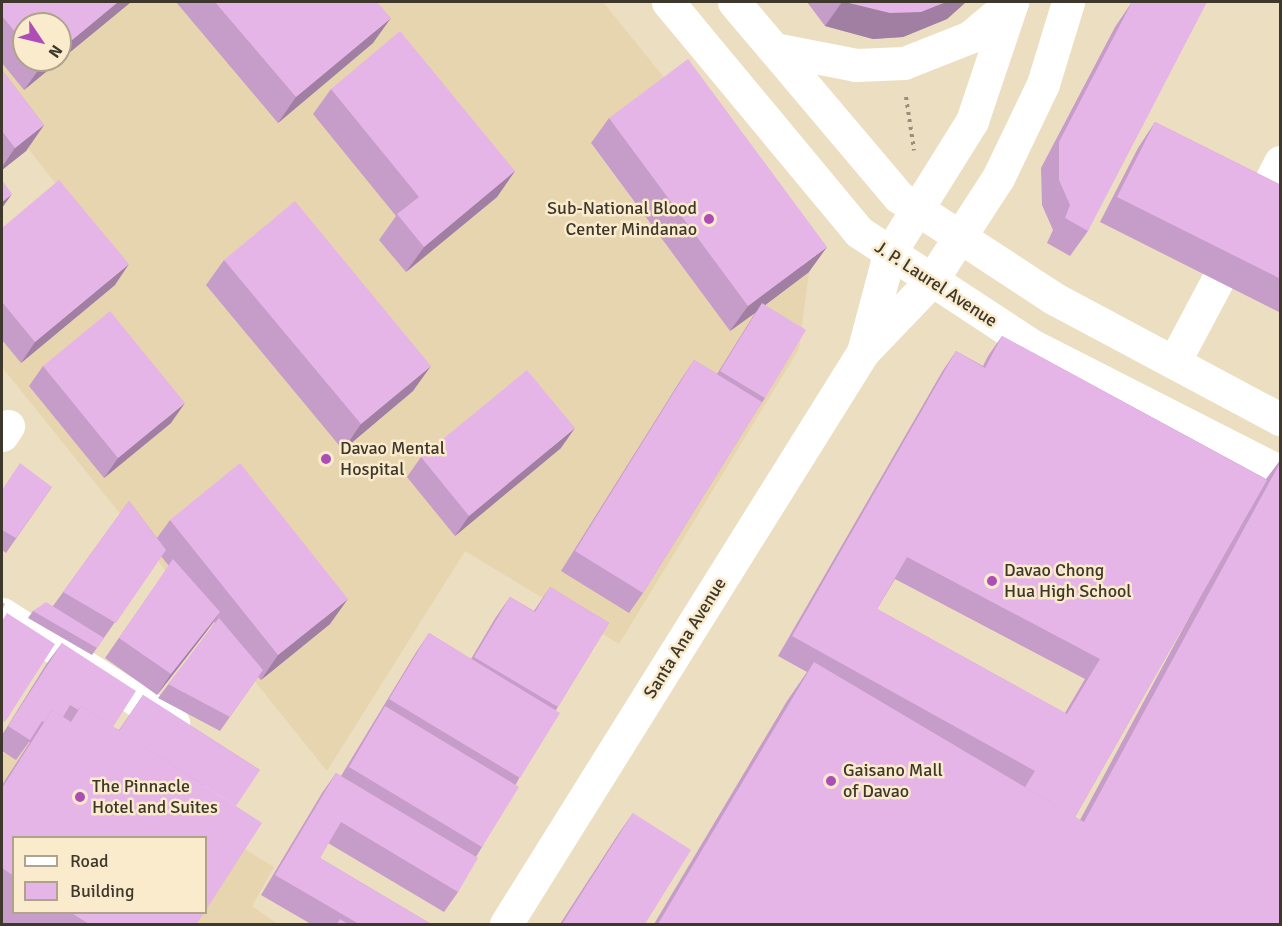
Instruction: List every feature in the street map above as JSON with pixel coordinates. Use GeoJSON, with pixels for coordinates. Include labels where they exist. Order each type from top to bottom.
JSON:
{"type":"FeatureCollection","features":[{"type":"Feature","properties":{"kind":"main road","name":"J. P. Laurel Avenue"},"geometry":{"type":"LineString","coordinates":[[668,2],[839,212],[889,254],[1031,345],[1281,472]]}},
{"type":"Feature","properties":{"kind":"main road"},"geometry":{"type":"LineString","coordinates":[[734,2],[868,166],[917,210],[1055,299],[1281,419]]}},
{"type":"Feature","properties":{"kind":"main road","name":"Santa Ana Avenue"},"geometry":{"type":"LineString","coordinates":[[863,352],[889,254],[972,121],[1012,2]]}},
{"type":"Feature","properties":{"kind":"main road"},"geometry":{"type":"LineString","coordinates":[[774,49],[856,65],[904,63],[970,37],[1012,2]]}},
{"type":"Feature","properties":{"kind":"main road","name":"Santa Ana Avenue"},"geometry":{"type":"LineString","coordinates":[[506,924],[863,352],[931,281],[959,238],[1030,117],[1068,2]]}},
{"type":"Feature","properties":{"kind":"main road"},"geometry":{"type":"LineString","coordinates":[[1174,362],[1231,255]]}},
{"type":"Feature","properties":{"kind":"main road"},"geometry":{"type":"LineString","coordinates":[[2,614],[173,723]]}},
{"type":"Feature","properties":{"kind":"shaded area","name":"Davao Mental Hospital"},"geometry":{"type":"Polygon","coordinates":[[[2,2],[603,2],[670,85],[591,144],[730,331],[809,272],[799,349],[619,644],[465,551],[327,771],[2,367],[2,230],[56,184],[2,115],[2,2]]]}},
{"type":"Feature","properties":{"kind":"shaded area","name":"The Pinnacle Hotel and Suites"},"geometry":{"type":"Polygon","coordinates":[[[29,717],[274,867],[252,906],[278,924],[2,924],[2,756],[29,717]]]}},
{"type":"Feature","properties":{"kind":"building"},"geometry":{"type":"Polygon","coordinates":[[[2,2],[118,2],[72,40],[72,12],[12,12],[12,28],[2,16],[2,2]]]}},
{"type":"Feature","properties":{"kind":"building"},"geometry":{"type":"Polygon","coordinates":[[[215,2],[377,2],[391,18],[296,97],[215,2]]]}},
{"type":"Feature","properties":{"kind":"building"},"geometry":{"type":"Polygon","coordinates":[[[845,2],[946,2],[921,12],[890,13],[845,2]]]}},
{"type":"Feature","properties":{"kind":"building"},"geometry":{"type":"Polygon","coordinates":[[[1132,2],[1207,2],[1088,231],[1065,218],[1070,205],[1059,180],[1059,142],[1132,2]]]}},
{"type":"Feature","properties":{"kind":"building"},"geometry":{"type":"Polygon","coordinates":[[[400,31],[515,171],[424,247],[397,214],[419,197],[331,89],[400,31]]]}},
{"type":"Feature","properties":{"kind":"building","name":"Sub-National Blood Center Mindanao"},"geometry":{"type":"Polygon","coordinates":[[[688,59],[827,247],[748,306],[609,118],[688,59]]]}},
{"type":"Feature","properties":{"kind":"building"},"geometry":{"type":"Polygon","coordinates":[[[2,70],[44,125],[15,148],[2,131],[2,70]]]}},
{"type":"Feature","properties":{"kind":"building"},"geometry":{"type":"Polygon","coordinates":[[[1155,122],[1281,185],[1281,279],[1117,197],[1155,122]]]}},
{"type":"Feature","properties":{"kind":"building"},"geometry":{"type":"Polygon","coordinates":[[[2,180],[12,194],[2,202],[2,180]]]}},
{"type":"Feature","properties":{"kind":"building"},"geometry":{"type":"Polygon","coordinates":[[[59,180],[129,264],[35,342],[2,302],[2,228],[59,180]]]}},
{"type":"Feature","properties":{"kind":"building"},"geometry":{"type":"Polygon","coordinates":[[[295,201],[431,366],[361,424],[224,260],[295,201]]]}},
{"type":"Feature","properties":{"kind":"building"},"geometry":{"type":"Polygon","coordinates":[[[762,303],[806,330],[765,398],[720,371],[762,303]]]}},
{"type":"Feature","properties":{"kind":"building"},"geometry":{"type":"Polygon","coordinates":[[[110,311],[185,403],[118,458],[43,366],[110,311]]]}},
{"type":"Feature","properties":{"kind":"building","name":"Davao Chong Hua High School"},"geometry":{"type":"Polygon","coordinates":[[[1002,336],[1267,480],[1075,817],[1025,787],[1035,771],[792,636],[956,351],[985,368],[1002,336]],[[907,557],[877,609],[1067,714],[1100,659],[907,557]]]}},
{"type":"Feature","properties":{"kind":"building"},"geometry":{"type":"Polygon","coordinates":[[[694,360],[762,402],[643,593],[575,551],[694,360]]]}},
{"type":"Feature","properties":{"kind":"building"},"geometry":{"type":"Polygon","coordinates":[[[527,370],[575,428],[469,516],[421,457],[527,370]]]}},
{"type":"Feature","properties":{"kind":"building","name":"Gaisano Mall of Davao"},"geometry":{"type":"Polygon","coordinates":[[[1281,461],[1281,924],[658,924],[814,662],[1084,822],[1281,461]]]}},
{"type":"Feature","properties":{"kind":"building"},"geometry":{"type":"Polygon","coordinates":[[[20,463],[52,487],[16,538],[2,530],[2,490],[20,463]]]}},
{"type":"Feature","properties":{"kind":"building"},"geometry":{"type":"Polygon","coordinates":[[[240,463],[348,599],[278,655],[170,520],[240,463]]]}},
{"type":"Feature","properties":{"kind":"building"},"geometry":{"type":"Polygon","coordinates":[[[129,501],[166,550],[116,623],[63,592],[129,501]]]}},
{"type":"Feature","properties":{"kind":"building"},"geometry":{"type":"Polygon","coordinates":[[[173,559],[220,612],[171,674],[119,638],[173,559]]]}},
{"type":"Feature","properties":{"kind":"building"},"geometry":{"type":"Polygon","coordinates":[[[550,587],[609,623],[558,707],[474,657],[510,597],[535,612],[550,587]]]}},
{"type":"Feature","properties":{"kind":"building"},"geometry":{"type":"Polygon","coordinates":[[[46,602],[104,638],[97,648],[33,611],[46,602]]]}},
{"type":"Feature","properties":{"kind":"building"},"geometry":{"type":"Polygon","coordinates":[[[7,613],[55,644],[5,722],[2,720],[2,621],[7,613]]]}},
{"type":"Feature","properties":{"kind":"building"},"geometry":{"type":"Polygon","coordinates":[[[219,618],[263,670],[230,717],[168,684],[219,618]]]}},
{"type":"Feature","properties":{"kind":"building"},"geometry":{"type":"Polygon","coordinates":[[[429,633],[560,713],[520,778],[389,699],[429,633]]]}},
{"type":"Feature","properties":{"kind":"building"},"geometry":{"type":"Polygon","coordinates":[[[62,643],[136,691],[113,727],[81,706],[78,710],[70,705],[63,717],[52,710],[30,740],[8,726],[62,643]]]}},
{"type":"Feature","properties":{"kind":"building"},"geometry":{"type":"Polygon","coordinates":[[[143,695],[260,770],[236,806],[119,731],[143,695]]]}},
{"type":"Feature","properties":{"kind":"building","name":"The Pinnacle Hotel and Suites"},"geometry":{"type":"Polygon","coordinates":[[[81,706],[262,823],[207,908],[207,836],[12,836],[12,875],[2,868],[2,788],[52,710],[71,722],[81,706]]]}},
{"type":"Feature","properties":{"kind":"building"},"geometry":{"type":"Polygon","coordinates":[[[385,706],[519,787],[482,847],[349,767],[385,706]]]}},
{"type":"Feature","properties":{"kind":"building"},"geometry":{"type":"Polygon","coordinates":[[[336,773],[478,858],[458,892],[341,822],[320,858],[431,924],[359,924],[275,875],[336,773]]]}},
{"type":"Feature","properties":{"kind":"building"},"geometry":{"type":"Polygon","coordinates":[[[633,813],[691,850],[645,924],[562,924],[633,813]]]}},
{"type":"Feature","properties":{"kind":"building"},"geometry":{"type":"Polygon","coordinates":[[[73,914],[203,914],[196,924],[89,924],[73,914]]]}},
{"type":"Feature","properties":{"kind":"building"},"geometry":{"type":"Polygon","coordinates":[[[340,919],[348,924],[337,924],[340,919]]]}},
{"type":"Feature","properties":{"kind":"place","name":"Sub-National Blood Center Mindanao"},"geometry":{"type":"Point","coordinates":[709,219]}},
{"type":"Feature","properties":{"kind":"place","name":"Davao Mental Hospital"},"geometry":{"type":"Point","coordinates":[326,459]}},
{"type":"Feature","properties":{"kind":"place","name":"Davao Chong Hua High School"},"geometry":{"type":"Point","coordinates":[992,581]}},
{"type":"Feature","properties":{"kind":"place","name":"Gaisano Mall of Davao"},"geometry":{"type":"Point","coordinates":[831,781]}},
{"type":"Feature","properties":{"kind":"place","name":"The Pinnacle Hotel and Suites"},"geometry":{"type":"Point","coordinates":[80,797]}}]}
